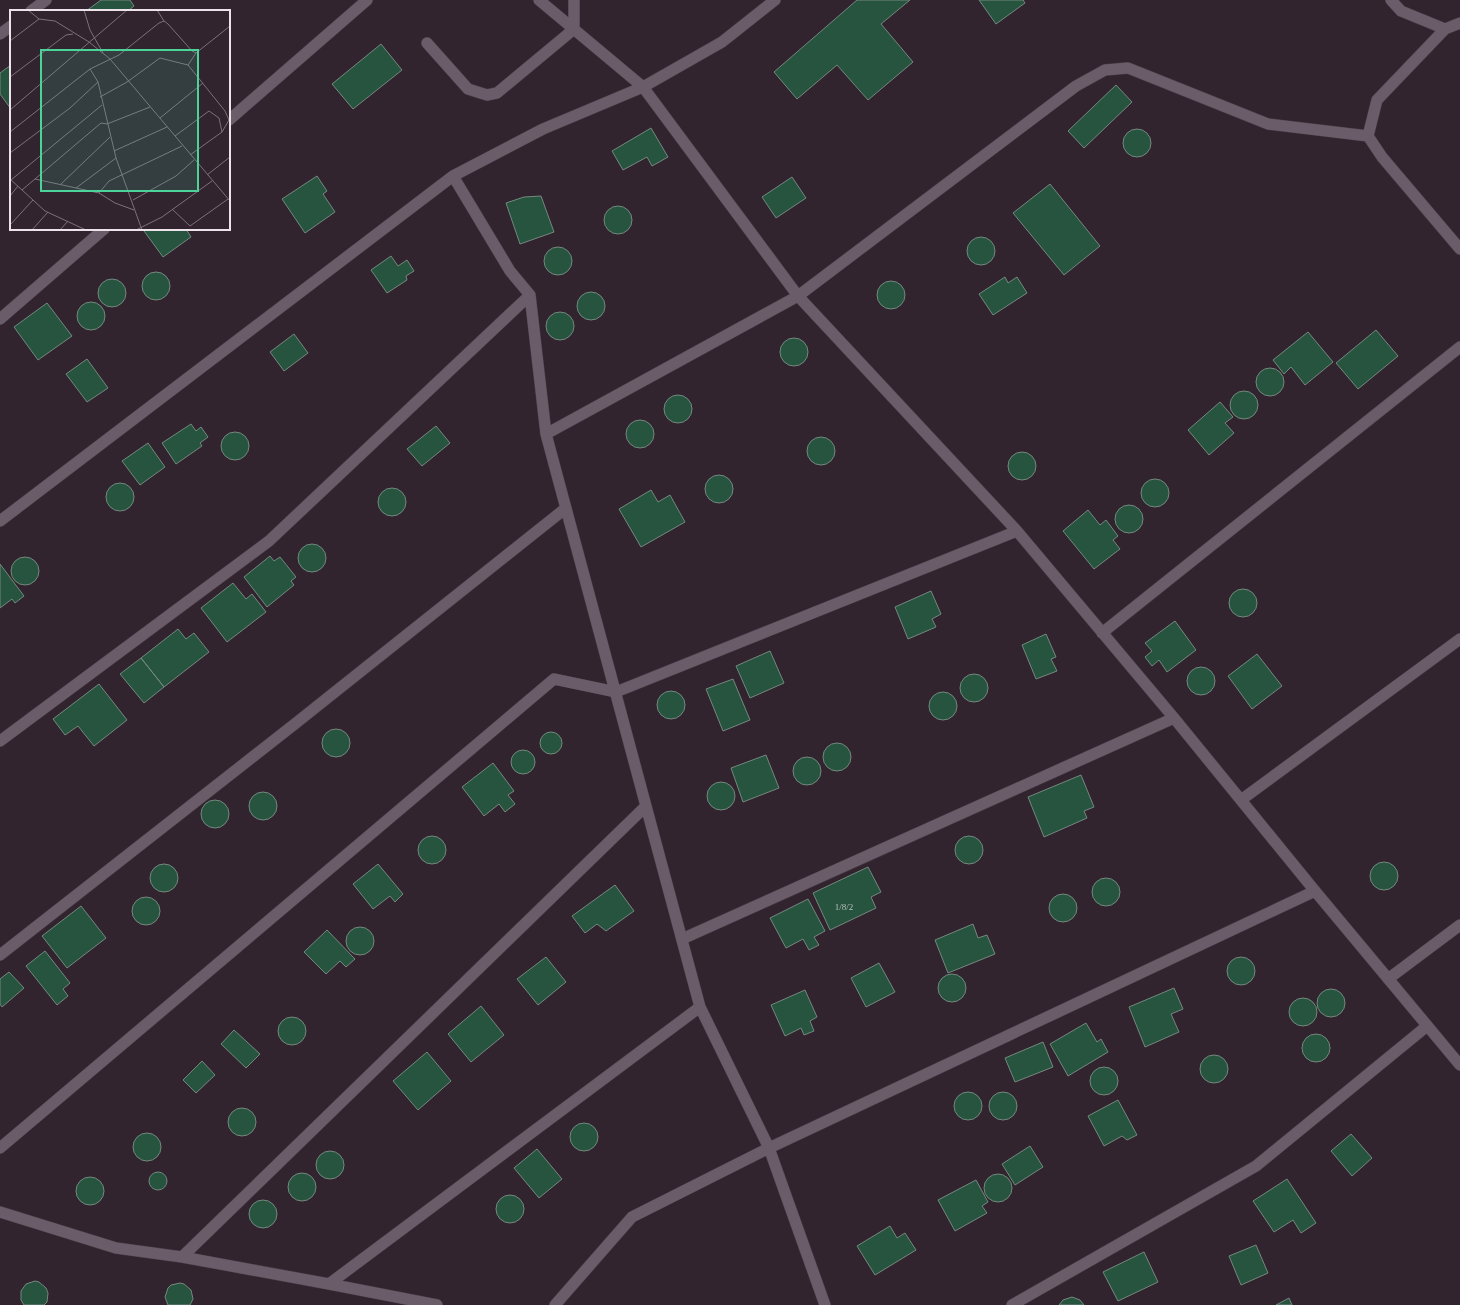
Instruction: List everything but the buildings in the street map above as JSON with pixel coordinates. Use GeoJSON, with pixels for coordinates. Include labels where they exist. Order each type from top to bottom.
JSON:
{"type":"FeatureCollection","features":[{"type":"Feature","properties":{"kind":"street"},"geometry":{"type":"LineString","coordinates":[[33,10],[46,0]]}},
{"type":"Feature","properties":{"kind":"street"},"geometry":{"type":"LineString","coordinates":[[230,119],[367,0]]}},
{"type":"Feature","properties":{"kind":"street"},"geometry":{"type":"LineString","coordinates":[[539,0],[643,87],[798,296],[1016,531],[1174,718],[1426,1026],[1460,1065]]}},
{"type":"Feature","properties":{"kind":"street"},"geometry":{"type":"LineString","coordinates":[[574,0],[574,29]]}},
{"type":"Feature","properties":{"kind":"street"},"geometry":{"type":"LineString","coordinates":[[0,521],[453,176],[543,129],[643,87],[722,42],[776,0]]}},
{"type":"Feature","properties":{"kind":"street"},"geometry":{"type":"LineString","coordinates":[[1391,0],[1401,11],[1445,29]]}},
{"type":"Feature","properties":{"kind":"street"},"geometry":{"type":"LineString","coordinates":[[1368,136],[1377,100],[1445,29],[1460,23]]}},
{"type":"Feature","properties":{"kind":"street"},"geometry":{"type":"LineString","coordinates":[[0,34],[10,27]]}},
{"type":"Feature","properties":{"kind":"street"},"geometry":{"type":"LineString","coordinates":[[427,43],[468,89],[487,95],[497,93],[574,29]]}},
{"type":"Feature","properties":{"kind":"street"},"geometry":{"type":"LineString","coordinates":[[546,434],[798,296],[1076,86],[1105,70],[1128,68],[1268,124],[1368,136],[1382,156],[1460,249]]}},
{"type":"Feature","properties":{"kind":"street"},"geometry":{"type":"LineString","coordinates":[[453,176],[510,272],[530,295],[546,434],[700,1006],[769,1148],[825,1305]]}},
{"type":"Feature","properties":{"kind":"street"},"geometry":{"type":"LineString","coordinates":[[0,319],[103,230]]}},
{"type":"Feature","properties":{"kind":"street"},"geometry":{"type":"LineString","coordinates":[[0,741],[269,541],[530,295]]}},
{"type":"Feature","properties":{"kind":"street"},"geometry":{"type":"LineString","coordinates":[[1102,633],[1460,347]]}},
{"type":"Feature","properties":{"kind":"street"},"geometry":{"type":"LineString","coordinates":[[0,956],[566,508]]}},
{"type":"Feature","properties":{"kind":"street"},"geometry":{"type":"LineString","coordinates":[[0,1148],[554,679],[616,692],[1016,531]]}},
{"type":"Feature","properties":{"kind":"street"},"geometry":{"type":"LineString","coordinates":[[1241,800],[1460,639]]}},
{"type":"Feature","properties":{"kind":"street"},"geometry":{"type":"LineString","coordinates":[[682,939],[1174,718]]}},
{"type":"Feature","properties":{"kind":"street"},"geometry":{"type":"LineString","coordinates":[[182,1257],[646,806]]}},
{"type":"Feature","properties":{"kind":"street"},"geometry":{"type":"LineString","coordinates":[[555,1305],[632,1217],[769,1148],[1315,891]]}},
{"type":"Feature","properties":{"kind":"street"},"geometry":{"type":"LineString","coordinates":[[1388,979],[1460,925]]}},
{"type":"Feature","properties":{"kind":"street"},"geometry":{"type":"LineString","coordinates":[[330,1284],[700,1006]]}},
{"type":"Feature","properties":{"kind":"street"},"geometry":{"type":"LineString","coordinates":[[1012,1305],[1256,1166],[1426,1026]]}},
{"type":"Feature","properties":{"kind":"street"},"geometry":{"type":"LineString","coordinates":[[0,1212],[116,1248],[182,1257],[437,1305]]}}]}
